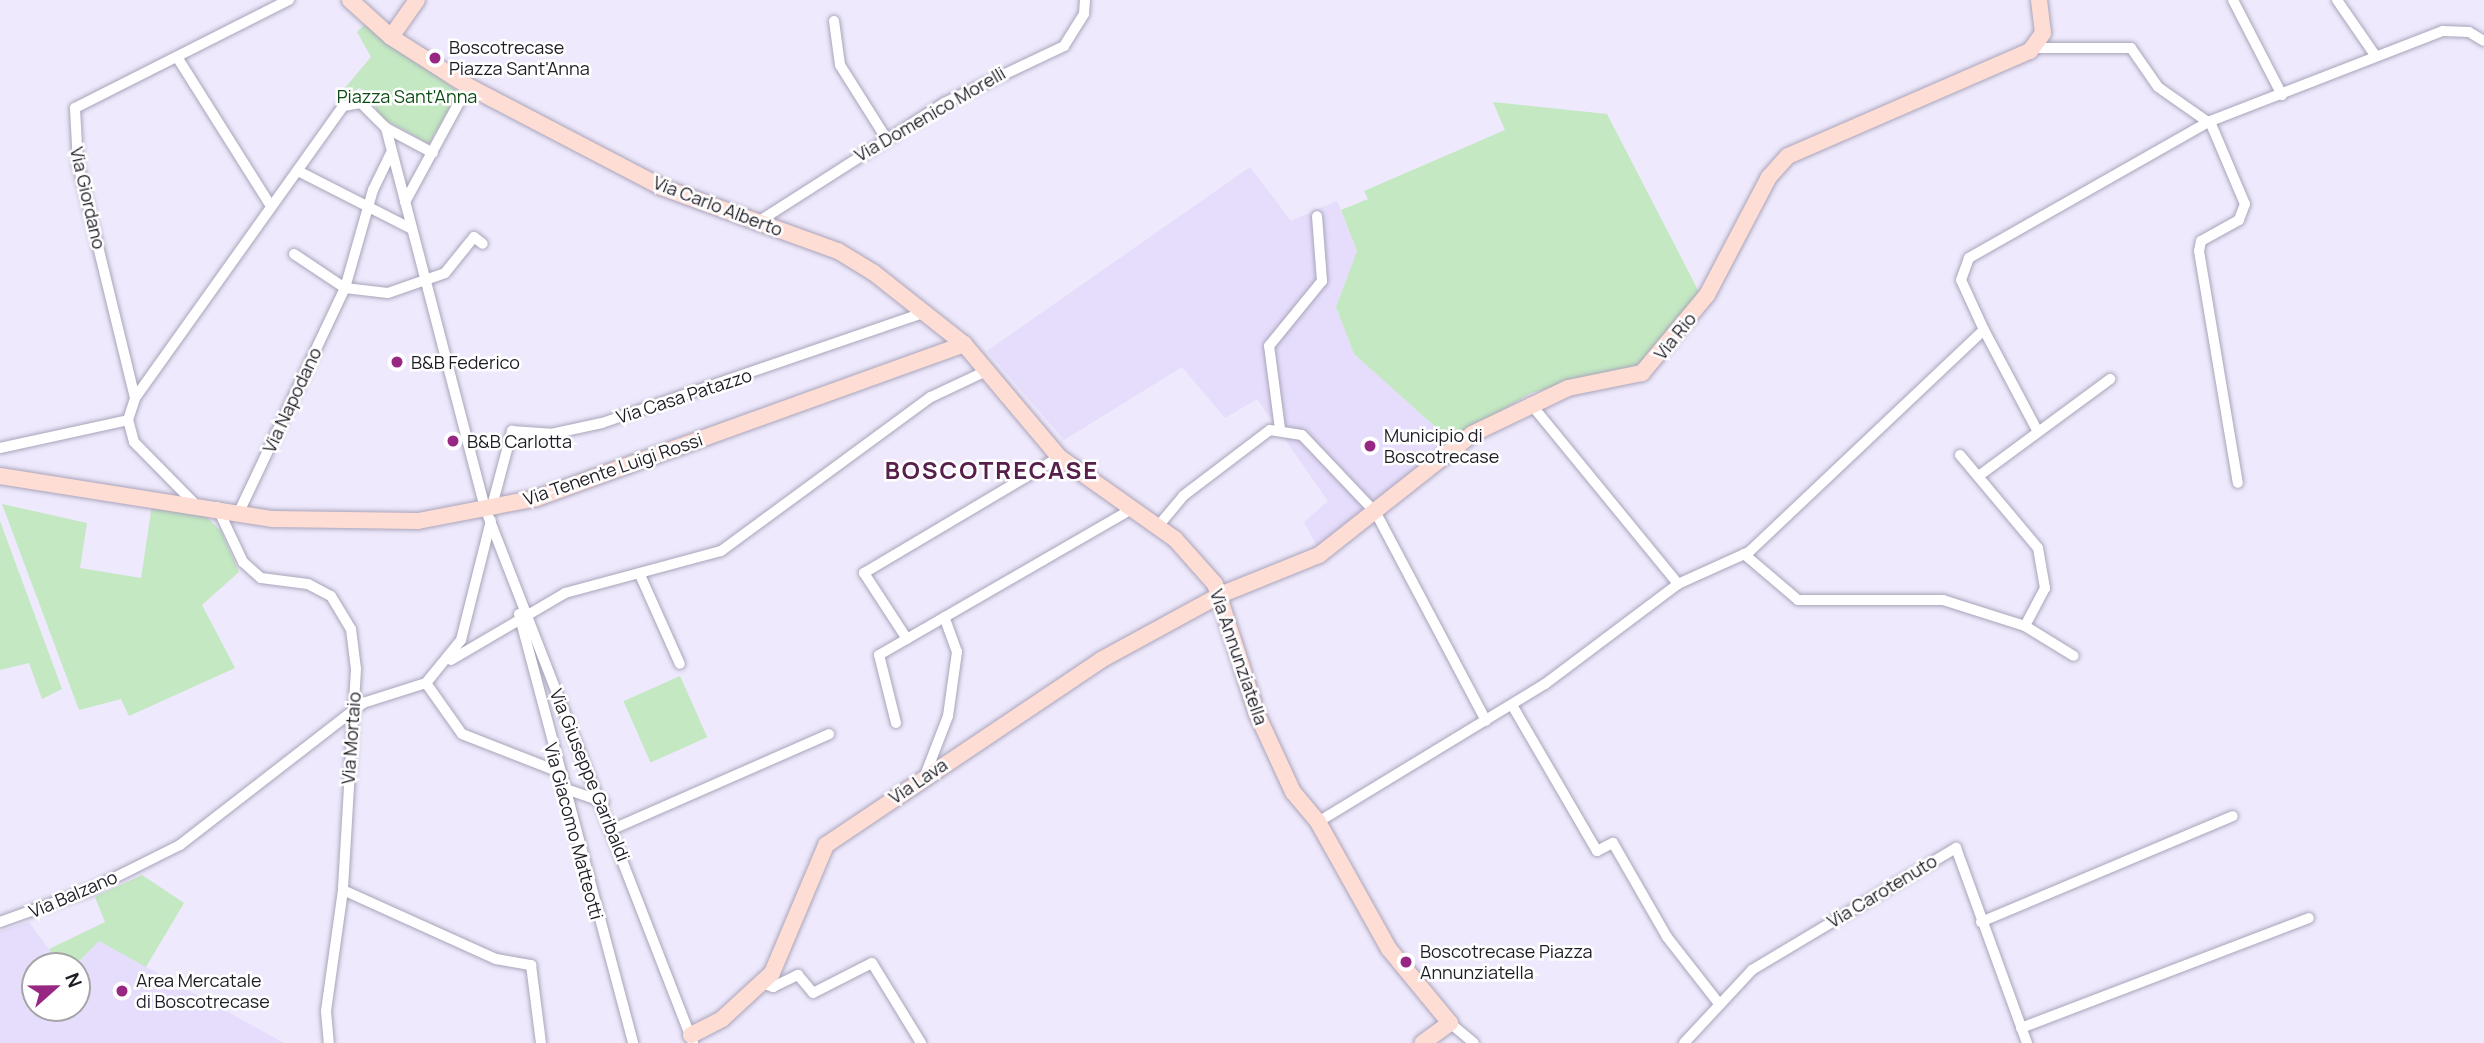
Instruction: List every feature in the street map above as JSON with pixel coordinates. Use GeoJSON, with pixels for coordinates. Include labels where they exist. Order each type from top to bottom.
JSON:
{"type":"FeatureCollection","features":[{"type":"Feature","properties":{"kind":"street","name":"Via Giordano"},"geometry":{"type":"LineString","coordinates":[[135,398],[72,124],[75,108],[289,0]]}},
{"type":"Feature","properties":{"kind":"street","name":"Via Carlo Alberto"},"geometry":{"type":"LineString","coordinates":[[350,0],[391,37],[468,86],[662,187],[838,251],[926,312],[964,344]]}},
{"type":"Feature","properties":{"kind":"street"},"geometry":{"type":"LineString","coordinates":[[391,37],[417,0]]}},
{"type":"Feature","properties":{"kind":"street","name":"Via Domenico Morelli"},"geometry":{"type":"LineString","coordinates":[[758,222],[886,138],[984,80],[1064,46],[1084,14],[1085,0]]}},
{"type":"Feature","properties":{"kind":"street"},"geometry":{"type":"LineString","coordinates":[[2039,0],[2043,33],[2035,48],[2131,48],[2158,87],[2209,123],[2245,204],[2238,220],[2202,241],[2199,251],[2238,483]]}},
{"type":"Feature","properties":{"kind":"street"},"geometry":{"type":"LineString","coordinates":[[2233,0],[2281,95]]}},
{"type":"Feature","properties":{"kind":"street"},"geometry":{"type":"LineString","coordinates":[[2337,0],[2375,55]]}},
{"type":"Feature","properties":{"kind":"street"},"geometry":{"type":"LineString","coordinates":[[834,21],[840,65],[886,138]]}},
{"type":"Feature","properties":{"kind":"street"},"geometry":{"type":"LineString","coordinates":[[2037,430],[1961,280],[1969,258],[2209,123],[2375,55],[2443,32],[2469,32],[2484,41]]}},
{"type":"Feature","properties":{"kind":"street","name":"Via Rio"},"geometry":{"type":"LineString","coordinates":[[1220,595],[1318,555],[1376,513],[1472,435],[1530,403],[1642,373],[1661,357],[1707,295],[1769,177],[1788,156],[2035,48]]}},
{"type":"Feature","properties":{"kind":"street"},"geometry":{"type":"LineString","coordinates":[[177,57],[271,206]]}},
{"type":"Feature","properties":{"kind":"street"},"geometry":{"type":"LineString","coordinates":[[405,202],[468,86]]}},
{"type":"Feature","properties":{"kind":"street"},"geometry":{"type":"LineString","coordinates":[[195,504],[134,442],[128,420],[135,398],[343,106],[361,103],[386,128],[433,153]]}},
{"type":"Feature","properties":{"kind":"street"},"geometry":{"type":"LineString","coordinates":[[386,128],[489,512],[451,660]]}},
{"type":"Feature","properties":{"kind":"street","name":"Via Napodano"},"geometry":{"type":"LineString","coordinates":[[239,512],[345,288],[369,207],[391,153]]}},
{"type":"Feature","properties":{"kind":"street"},"geometry":{"type":"LineString","coordinates":[[298,171],[411,229]]}},
{"type":"Feature","properties":{"kind":"street"},"geometry":{"type":"LineString","coordinates":[[1280,429],[1269,346],[1322,281],[1317,216]]}},
{"type":"Feature","properties":{"kind":"street"},"geometry":{"type":"LineString","coordinates":[[295,254],[345,288],[388,293],[445,273],[474,237],[483,244]]}},
{"type":"Feature","properties":{"kind":"street","name":"Via Casa Patazzo"},"geometry":{"type":"LineString","coordinates":[[489,512],[512,431],[551,433],[602,423],[926,312]]}},
{"type":"Feature","properties":{"kind":"street"},"geometry":{"type":"LineString","coordinates":[[1318,822],[1512,705],[1678,584],[1744,554],[1984,330]]}},
{"type":"Feature","properties":{"kind":"street","name":"Via Tenente Luigi Rossi"},"geometry":{"type":"LineString","coordinates":[[0,476],[313,522],[418,522],[489,512],[537,498],[964,344]]}},
{"type":"Feature","properties":{"kind":"street","name":"Via Annunziatella"},"geometry":{"type":"LineString","coordinates":[[964,344],[1059,457],[1159,525],[1203,567],[1220,595],[1273,753],[1318,822],[1368,919],[1450,1023]]}},
{"type":"Feature","properties":{"kind":"street"},"geometry":{"type":"LineString","coordinates":[[559,772],[462,734],[426,683],[451,660],[523,616],[573,591],[641,577],[721,551],[931,397],[988,370]]}},
{"type":"Feature","properties":{"kind":"street"},"geometry":{"type":"LineString","coordinates":[[1980,475],[2037,430],[2110,379]]}},
{"type":"Feature","properties":{"kind":"street"},"geometry":{"type":"LineString","coordinates":[[1530,403],[1678,584]]}},
{"type":"Feature","properties":{"kind":"street"},"geometry":{"type":"LineString","coordinates":[[0,448],[128,420]]}},
{"type":"Feature","properties":{"kind":"street"},"geometry":{"type":"LineString","coordinates":[[1159,525],[1183,496],[1280,429],[1302,435],[1376,513],[1486,720]]}},
{"type":"Feature","properties":{"kind":"street"},"geometry":{"type":"LineString","coordinates":[[1960,455],[1980,475],[2038,548],[2044,565],[2045,589],[2025,626]]}},
{"type":"Feature","properties":{"kind":"street"},"geometry":{"type":"LineString","coordinates":[[907,639],[864,573],[1059,457]]}},
{"type":"Feature","properties":{"kind":"street","name":"Via Mortaio"},"geometry":{"type":"LineString","coordinates":[[217,508],[243,562],[261,578],[309,584],[331,596],[351,629],[352,712],[343,890],[326,1012],[329,1043]]}},
{"type":"Feature","properties":{"kind":"street"},"geometry":{"type":"LineString","coordinates":[[896,723],[880,655],[1132,509]]}},
{"type":"Feature","properties":{"kind":"street","name":"Via Giacomo Matteotti"},"geometry":{"type":"LineString","coordinates":[[489,512],[523,616],[563,788],[633,1043]]}},
{"type":"Feature","properties":{"kind":"street"},"geometry":{"type":"LineString","coordinates":[[1744,554],[1798,600],[1943,600],[2025,626],[2074,656]]}},
{"type":"Feature","properties":{"kind":"street"},"geometry":{"type":"LineString","coordinates":[[641,577],[680,664]]}},
{"type":"Feature","properties":{"kind":"street","name":"Via Lava"},"geometry":{"type":"LineString","coordinates":[[692,1039],[722,1019],[762,983],[789,944],[826,845],[926,773],[1101,660],[1220,595]]}},
{"type":"Feature","properties":{"kind":"street","name":"Via Giuseppe Garibaldi"},"geometry":{"type":"LineString","coordinates":[[523,616],[604,802],[692,1039]]}},
{"type":"Feature","properties":{"kind":"street"},"geometry":{"type":"LineString","coordinates":[[926,773],[948,716],[957,652],[944,617]]}},
{"type":"Feature","properties":{"kind":"street","name":"Via Balzano"},"geometry":{"type":"LineString","coordinates":[[0,922],[146,862],[228,810],[352,712],[375,697],[426,683]]}},
{"type":"Feature","properties":{"kind":"street"},"geometry":{"type":"LineString","coordinates":[[1512,705],[1597,851],[1613,842],[1663,931],[1717,1001]]}},
{"type":"Feature","properties":{"kind":"street"},"geometry":{"type":"LineString","coordinates":[[613,829],[829,734]]}},
{"type":"Feature","properties":{"kind":"street"},"geometry":{"type":"LineString","coordinates":[[563,788],[604,802]]}},
{"type":"Feature","properties":{"kind":"street"},"geometry":{"type":"LineString","coordinates":[[1981,922],[2233,816]]}},
{"type":"Feature","properties":{"kind":"street","name":"Via Carotenuto"},"geometry":{"type":"LineString","coordinates":[[1684,1043],[1717,1001],[1766,960],[1956,848],[2027,1043]]}},
{"type":"Feature","properties":{"kind":"street"},"geometry":{"type":"LineString","coordinates":[[343,890],[496,959],[531,965],[541,1043]]}},
{"type":"Feature","properties":{"kind":"street"},"geometry":{"type":"LineString","coordinates":[[2021,1028],[2309,918]]}},
{"type":"Feature","properties":{"kind":"street"},"geometry":{"type":"LineString","coordinates":[[762,983],[773,987],[798,975],[813,993],[872,963],[921,1043]]}},
{"type":"Feature","properties":{"kind":"street"},"geometry":{"type":"LineString","coordinates":[[1422,1043],[1450,1023],[1474,1043]]}},
{"type":"Feature","properties":{"kind":"shaded area"},"geometry":{"type":"Polygon","coordinates":[[[1250,167],[1291,221],[1337,201],[1357,251],[1336,307],[1354,354],[1451,441],[1318,548],[1304,522],[1328,501],[1257,399],[1225,418],[1182,367],[1064,440],[987,351],[1250,167]]]}},
{"type":"Feature","properties":{"kind":"shaded area","name":"Area Mercatale di Boscotrecase"},"geometry":{"type":"Polygon","coordinates":[[[29,922],[51,952],[21,952],[21,1022],[91,1022],[91,952],[88,952],[99,941],[284,1043],[0,1043],[0,931],[29,922]]]}},
{"type":"Feature","properties":{"kind":"green space","name":"Piazza Sant'Anna"},"geometry":{"type":"Polygon","coordinates":[[[365,24],[459,92],[429,144],[378,116],[373,97],[359,88],[345,100],[339,95],[371,57],[357,32],[365,24]]]}},
{"type":"Feature","properties":{"kind":"green space"},"geometry":{"type":"Polygon","coordinates":[[[1493,102],[1607,114],[1699,292],[1644,363],[1531,393],[1451,441],[1354,354],[1336,307],[1357,251],[1341,210],[1368,199],[1364,191],[1505,130],[1493,102]]]}},
{"type":"Feature","properties":{"kind":"green space"},"geometry":{"type":"Polygon","coordinates":[[[2,504],[87,523],[80,568],[141,578],[152,505],[200,511],[221,531],[239,572],[202,605],[235,668],[129,716],[121,699],[79,710],[2,504]]]}},
{"type":"Feature","properties":{"kind":"green space"},"geometry":{"type":"Polygon","coordinates":[[[0,521],[62,689],[42,699],[29,663],[0,670],[0,521]]]}},
{"type":"Feature","properties":{"kind":"green space"},"geometry":{"type":"Polygon","coordinates":[[[680,676],[707,737],[651,762],[623,701],[680,676]]]}},
{"type":"Feature","properties":{"kind":"green space"},"geometry":{"type":"Polygon","coordinates":[[[142,875],[184,903],[146,967],[99,941],[88,952],[51,952],[49,949],[105,922],[95,897],[142,875]]]}},
{"type":"Feature","properties":{"kind":"place","name":"Boscotrecase Piazza Sant'Anna"},"geometry":{"type":"Point","coordinates":[435,58]}},
{"type":"Feature","properties":{"kind":"place","name":"B&B Federico"},"geometry":{"type":"Point","coordinates":[397,362]}},
{"type":"Feature","properties":{"kind":"place","name":"B&B Carlotta"},"geometry":{"type":"Point","coordinates":[453,441]}},
{"type":"Feature","properties":{"kind":"place","name":"Municipio di Boscotrecase"},"geometry":{"type":"Point","coordinates":[1370,446]}},
{"type":"Feature","properties":{"kind":"place","name":"Boscotrecase Piazza Annunziatella"},"geometry":{"type":"Point","coordinates":[1406,962]}},
{"type":"Feature","properties":{"kind":"place","name":"Area Mercatale di Boscotrecase"},"geometry":{"type":"Point","coordinates":[122,991]}},
{"type":"Feature","properties":{"kind":"district","name":"BOSCOTRECASE"},"geometry":{"type":"Point","coordinates":[992,470]}}]}
